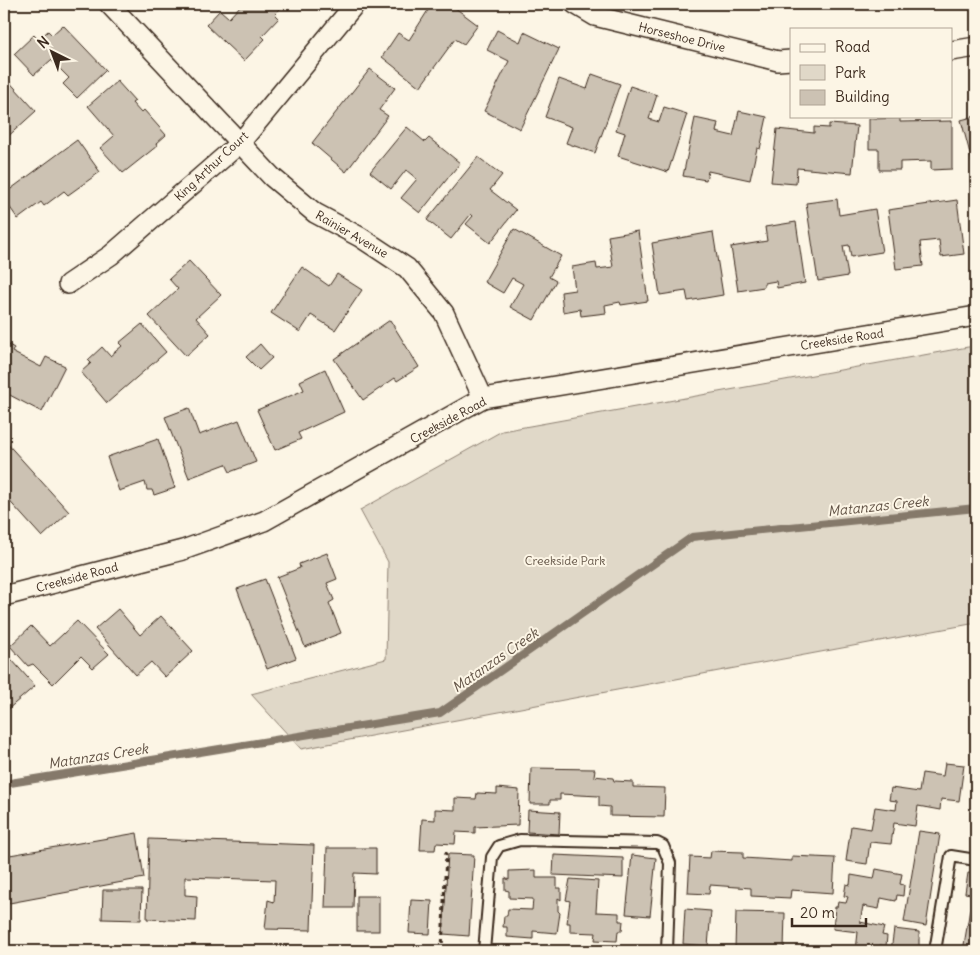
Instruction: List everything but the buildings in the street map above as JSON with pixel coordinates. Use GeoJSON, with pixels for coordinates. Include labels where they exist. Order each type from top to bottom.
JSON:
{"type":"FeatureCollection","features":[{"type":"Feature","properties":{"kind":"street","name":"Rainier Avenue"},"geometry":{"type":"LineString","coordinates":[[109,4],[272,177],[316,213],[360,237],[407,268],[444,313],[483,398]]}},
{"type":"Feature","properties":{"kind":"street","name":"King Arthur Court"},"geometry":{"type":"LineString","coordinates":[[68,284],[111,255],[240,143],[355,4]]}},
{"type":"Feature","properties":{"kind":"street","name":"Horseshoe Drive"},"geometry":{"type":"LineString","coordinates":[[575,4],[595,16],[778,60],[790,60]]}},
{"type":"Feature","properties":{"kind":"street"},"geometry":{"type":"LineString","coordinates":[[952,51],[976,47]]}},
{"type":"Feature","properties":{"kind":"street","name":"Creekside Road"},"geometry":{"type":"LineString","coordinates":[[4,596],[183,550],[264,521],[483,398],[976,316]]}},
{"type":"Feature","properties":{"kind":"lane"},"geometry":{"type":"LineString","coordinates":[[484,951],[492,857],[500,846],[520,840],[658,843],[663,846],[670,863],[667,951]]}},
{"type":"Feature","properties":{"kind":"lane"},"geometry":{"type":"LineString","coordinates":[[935,951],[951,856],[976,860]]}},
{"type":"Feature","properties":{"kind":"path"},"geometry":{"type":"LineString","coordinates":[[442,951],[446,852]]}},
{"type":"Feature","properties":{"kind":"green space","name":"Creekside Park"},"geometry":{"type":"Polygon","coordinates":[[[976,347],[976,623],[301,749],[251,694],[386,659],[388,562],[360,510],[502,431],[976,347]]]}},
{"type":"Feature","properties":{"kind":"waterway","name":"Matanzas Creek"},"geometry":{"type":"LineString","coordinates":[[4,784],[440,713],[692,537],[976,508]]}}]}
